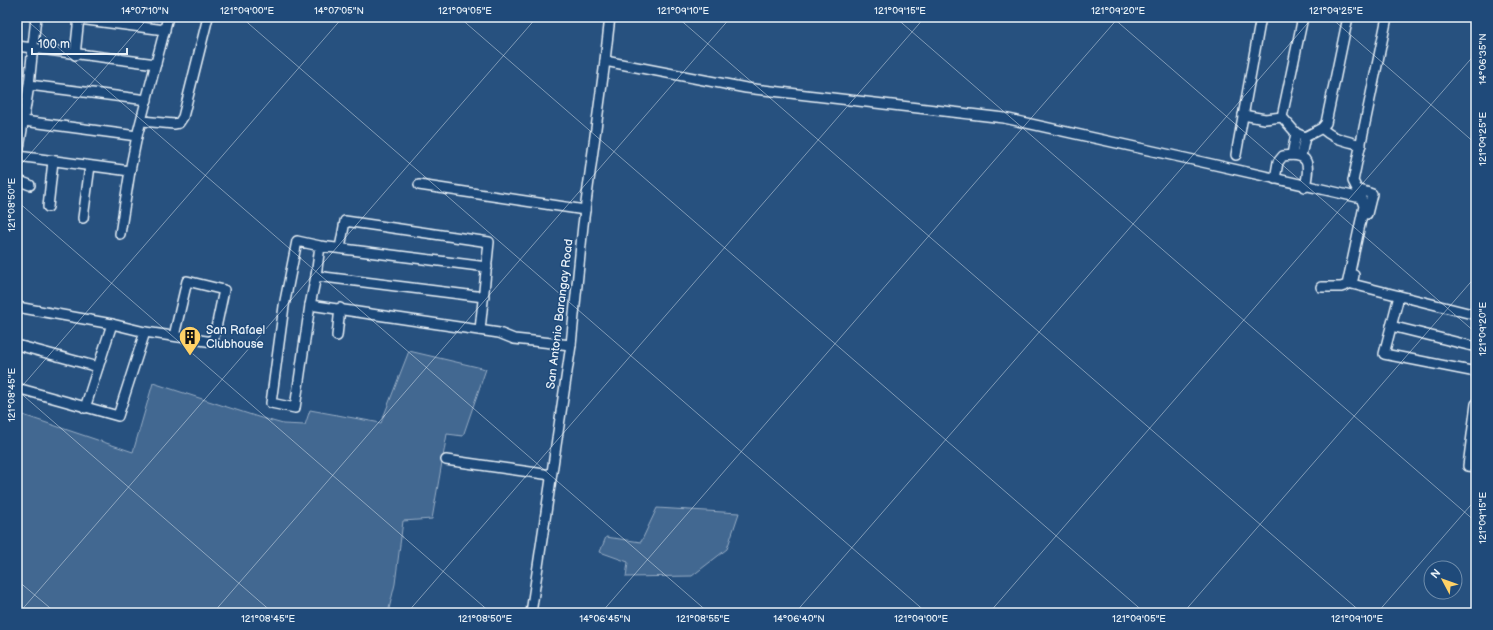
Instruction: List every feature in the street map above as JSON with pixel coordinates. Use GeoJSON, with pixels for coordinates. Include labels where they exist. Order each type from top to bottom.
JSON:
{"type":"FeatureCollection","features":[{"type":"Feature","properties":{"kind":"street"},"geometry":{"type":"LineString","coordinates":[[36,17],[29,85],[18,158],[130,171]]}},
{"type":"Feature","properties":{"kind":"street"},"geometry":{"type":"LineString","coordinates":[[120,234],[130,171],[168,17]]}},
{"type":"Feature","properties":{"kind":"street"},"geometry":{"type":"LineString","coordinates":[[142,121],[174,124],[179,123],[183,117],[208,17]]}},
{"type":"Feature","properties":{"kind":"street","name":"San Antonio Barangay Road"},"geometry":{"type":"LineString","coordinates":[[531,613],[571,344],[585,210],[610,17]]}},
{"type":"Feature","properties":{"kind":"street"},"geometry":{"type":"LineString","coordinates":[[1236,155],[1242,115],[1261,17]]}},
{"type":"Feature","properties":{"kind":"street"},"geometry":{"type":"LineString","coordinates":[[1282,117],[1303,17]]}},
{"type":"Feature","properties":{"kind":"street"},"geometry":{"type":"LineString","coordinates":[[1301,135],[1322,128],[1326,123],[1348,17]]}},
{"type":"Feature","properties":{"kind":"street"},"geometry":{"type":"LineString","coordinates":[[1387,17],[1353,181],[1357,189],[1372,194],[1352,284],[1476,315]]}},
{"type":"Feature","properties":{"kind":"street"},"geometry":{"type":"LineString","coordinates":[[75,55],[79,18],[165,30]]}},
{"type":"Feature","properties":{"kind":"street"},"geometry":{"type":"LineString","coordinates":[[17,46],[75,55],[156,64]]}},
{"type":"Feature","properties":{"kind":"street"},"geometry":{"type":"LineString","coordinates":[[605,61],[746,88],[1004,118],[1306,187],[1361,198],[1364,206],[1347,285],[1341,287],[1321,287]]}},
{"type":"Feature","properties":{"kind":"street"},"geometry":{"type":"LineString","coordinates":[[29,85],[147,100]]}},
{"type":"Feature","properties":{"kind":"street"},"geometry":{"type":"LineString","coordinates":[[1242,115],[1265,119],[1282,117]]}},
{"type":"Feature","properties":{"kind":"street"},"geometry":{"type":"LineString","coordinates":[[1282,117],[1301,135]]}},
{"type":"Feature","properties":{"kind":"street"},"geometry":{"type":"LineString","coordinates":[[24,121],[138,136]]}},
{"type":"Feature","properties":{"kind":"street"},"geometry":{"type":"LineString","coordinates":[[1322,128],[1327,134],[1361,145]]}},
{"type":"Feature","properties":{"kind":"street"},"geometry":{"type":"LineString","coordinates":[[1297,156],[1301,135]]}},
{"type":"Feature","properties":{"kind":"street"},"geometry":{"type":"LineString","coordinates":[[1275,179],[1278,162],[1282,156],[1297,156],[1307,162],[1309,170],[1306,187]]}},
{"type":"Feature","properties":{"kind":"street"},"geometry":{"type":"LineString","coordinates":[[48,207],[53,161]]}},
{"type":"Feature","properties":{"kind":"street"},"geometry":{"type":"LineString","coordinates":[[82,218],[90,166]]}},
{"type":"Feature","properties":{"kind":"street"},"geometry":{"type":"LineString","coordinates":[[17,180],[30,185]]}},
{"type":"Feature","properties":{"kind":"street"},"geometry":{"type":"LineString","coordinates":[[419,185],[585,210]]}},
{"type":"Feature","properties":{"kind":"street"},"geometry":{"type":"LineString","coordinates":[[340,248],[345,221],[489,242],[480,330]]}},
{"type":"Feature","properties":{"kind":"street"},"geometry":{"type":"LineString","coordinates":[[320,246],[295,408],[271,403],[284,306],[297,241],[320,246],[487,267]]}},
{"type":"Feature","properties":{"kind":"street"},"geometry":{"type":"LineString","coordinates":[[316,276],[484,297]]}},
{"type":"Feature","properties":{"kind":"street"},"geometry":{"type":"LineString","coordinates":[[17,307],[112,324],[145,332],[213,342],[224,290],[188,281],[174,336]]}},
{"type":"Feature","properties":{"kind":"street"},"geometry":{"type":"LineString","coordinates":[[1399,296],[1384,354],[1476,372]]}},
{"type":"Feature","properties":{"kind":"street"},"geometry":{"type":"LineString","coordinates":[[310,305],[340,308],[499,333],[514,338],[571,344]]}},
{"type":"Feature","properties":{"kind":"street"},"geometry":{"type":"LineString","coordinates":[[337,336],[340,308]]}},
{"type":"Feature","properties":{"kind":"street"},"geometry":{"type":"LineString","coordinates":[[85,408],[112,324]]}},
{"type":"Feature","properties":{"kind":"street"},"geometry":{"type":"LineString","coordinates":[[1391,326],[1476,348]]}},
{"type":"Feature","properties":{"kind":"street"},"geometry":{"type":"LineString","coordinates":[[17,388],[118,416],[145,332]]}},
{"type":"Feature","properties":{"kind":"street"},"geometry":{"type":"LineString","coordinates":[[17,345],[97,369]]}},
{"type":"Feature","properties":{"kind":"street"},"geometry":{"type":"LineString","coordinates":[[17,351],[97,369]]}},
{"type":"Feature","properties":{"kind":"street"},"geometry":{"type":"LineString","coordinates":[[1476,405],[1474,436],[1468,466],[1476,467]]}},
{"type":"Feature","properties":{"kind":"street"},"geometry":{"type":"LineString","coordinates":[[446,460],[551,475]]}},
{"type":"Feature","properties":{"kind":"shaded area"},"geometry":{"type":"Polygon","coordinates":[[[409,351],[486,369],[463,436],[447,434],[432,519],[403,521],[395,584],[388,613],[17,613],[17,413],[133,452],[153,383],[283,424],[305,425],[310,410],[381,423],[409,351]]]}},
{"type":"Feature","properties":{"kind":"shaded area"},"geometry":{"type":"Polygon","coordinates":[[[657,508],[739,513],[727,549],[692,576],[626,577],[628,562],[600,552],[606,537],[641,542],[657,508]]]}},
{"type":"Feature","properties":{"kind":"place","name":"San Rafael Clubhouse"},"geometry":{"type":"Point","coordinates":[190,356]}}]}
